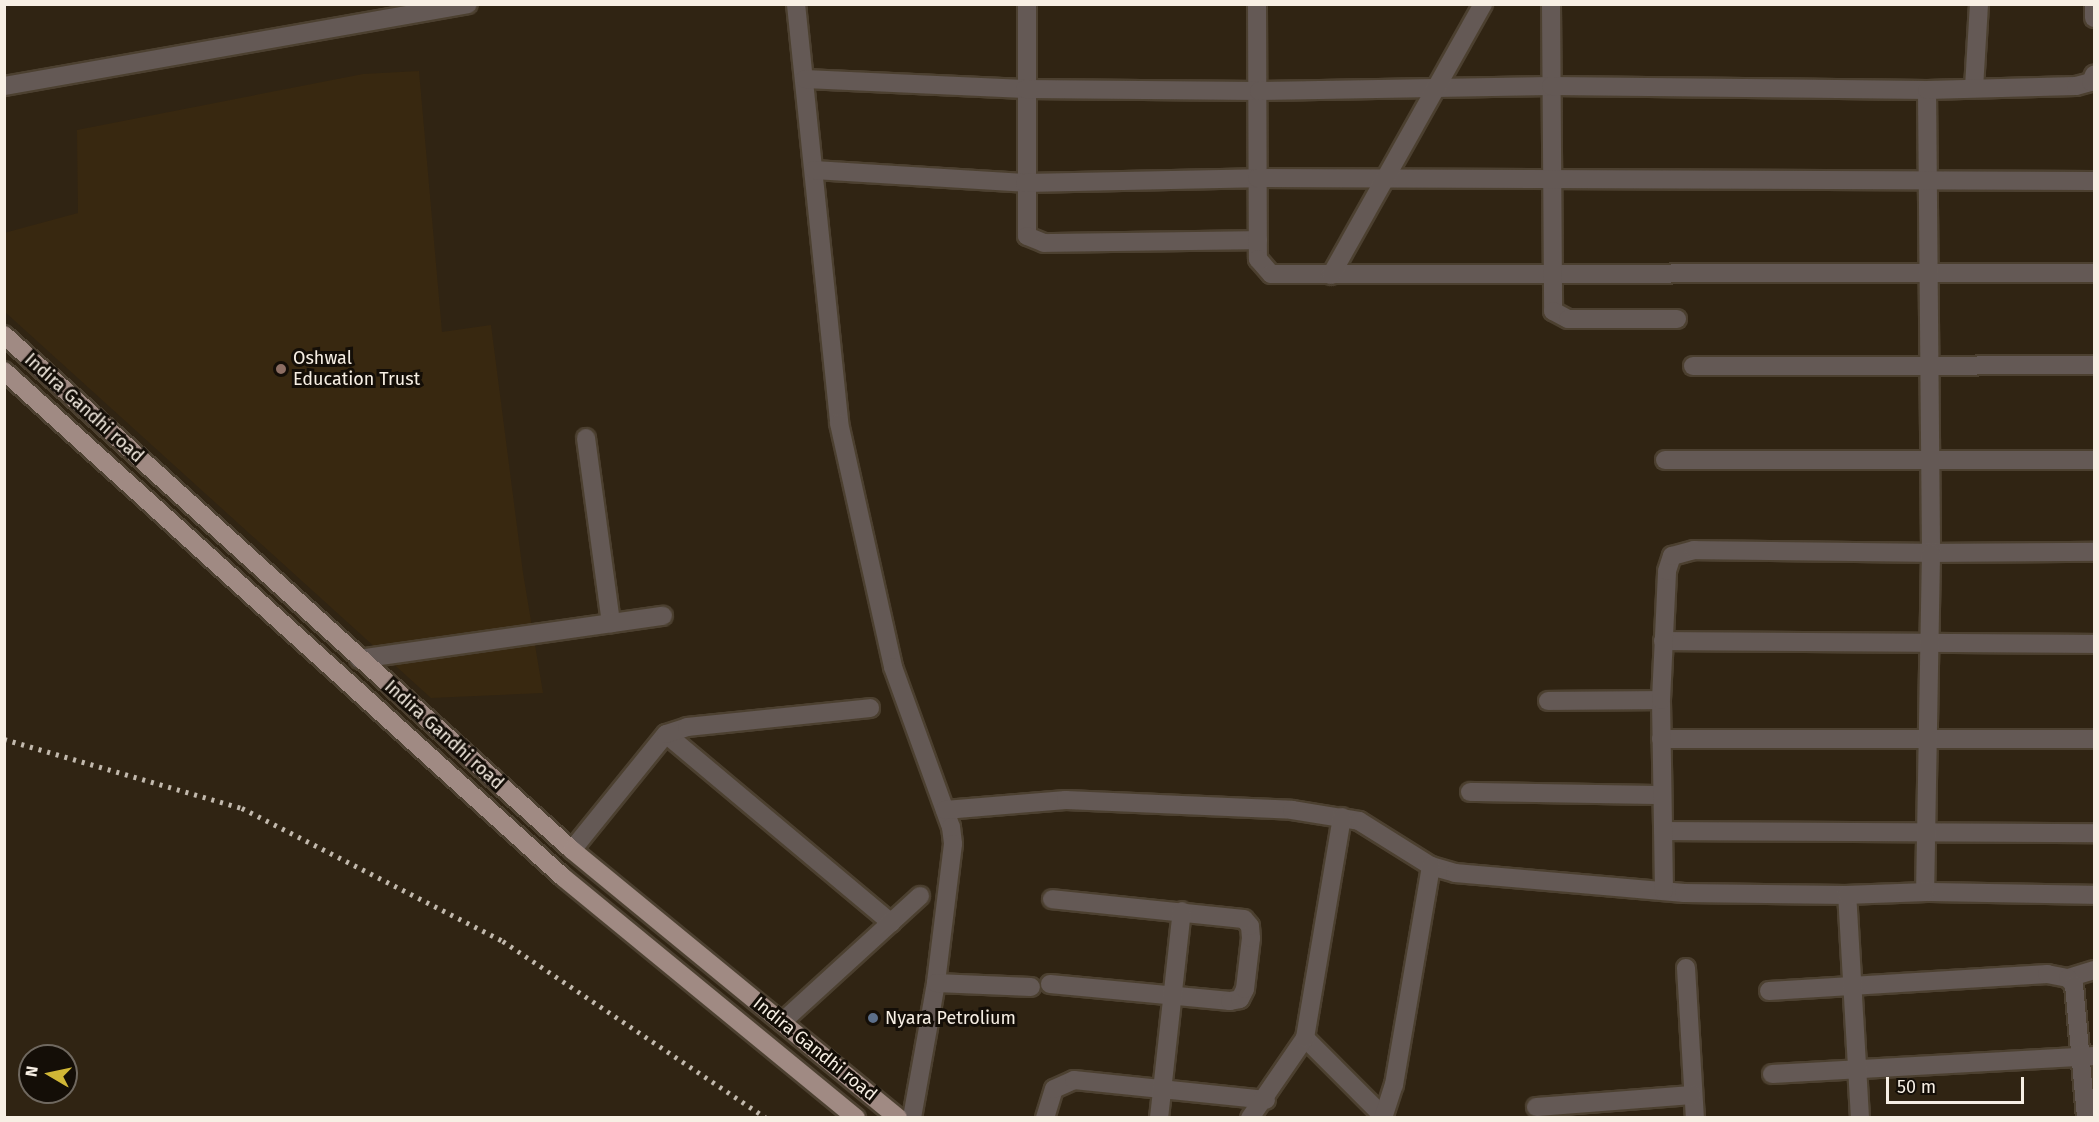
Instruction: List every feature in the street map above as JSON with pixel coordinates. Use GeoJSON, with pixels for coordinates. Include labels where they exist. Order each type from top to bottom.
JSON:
{"type":"FeatureCollection","features":[{"type":"Feature","properties":{"kind":"main road","name":"Indira Gandhi road"},"geometry":{"type":"LineString","coordinates":[[4,335],[572,850],[898,1118]]}},
{"type":"Feature","properties":{"kind":"main road","name":"Indira Gandhi road"},"geometry":{"type":"LineString","coordinates":[[4,371],[564,878],[856,1118]]}},
{"type":"Feature","properties":{"kind":"street"},"geometry":{"type":"LineString","coordinates":[[4,86],[468,4]]}},
{"type":"Feature","properties":{"kind":"street"},"geometry":{"type":"LineString","coordinates":[[796,4],[839,423],[893,667],[945,810],[953,844],[936,983],[912,1118]]}},
{"type":"Feature","properties":{"kind":"street"},"geometry":{"type":"LineString","coordinates":[[1027,4],[1024,225],[1034,242],[1258,240]]}},
{"type":"Feature","properties":{"kind":"street"},"geometry":{"type":"LineString","coordinates":[[1257,4],[1258,260],[1271,274],[1550,276],[2094,273]]}},
{"type":"Feature","properties":{"kind":"street"},"geometry":{"type":"LineString","coordinates":[[1331,275],[1483,4]]}},
{"type":"Feature","properties":{"kind":"street"},"geometry":{"type":"LineString","coordinates":[[1551,4],[1550,276],[1553,311],[1560,318],[1677,319]]}},
{"type":"Feature","properties":{"kind":"street"},"geometry":{"type":"LineString","coordinates":[[1974,88],[1979,4]]}},
{"type":"Feature","properties":{"kind":"street"},"geometry":{"type":"LineString","coordinates":[[2094,4],[2094,18]]}},
{"type":"Feature","properties":{"kind":"street"},"geometry":{"type":"LineString","coordinates":[[805,79],[1025,89],[1259,91],[1551,86],[1927,90],[2076,86],[2091,82],[2094,75]]}},
{"type":"Feature","properties":{"kind":"street"},"geometry":{"type":"LineString","coordinates":[[1925,892],[1931,553],[1927,90]]}},
{"type":"Feature","properties":{"kind":"street"},"geometry":{"type":"LineString","coordinates":[[814,170],[1025,183],[1257,178],[1552,181],[1926,179],[2094,181]]}},
{"type":"Feature","properties":{"kind":"street"},"geometry":{"type":"LineString","coordinates":[[1693,366],[2094,364]]}},
{"type":"Feature","properties":{"kind":"street"},"geometry":{"type":"LineString","coordinates":[[586,438],[611,623]]}},
{"type":"Feature","properties":{"kind":"street"},"geometry":{"type":"LineString","coordinates":[[1665,460],[2094,460]]}},
{"type":"Feature","properties":{"kind":"street"},"geometry":{"type":"LineString","coordinates":[[1664,891],[1661,700],[1666,571],[1672,556],[1682,551],[2094,552]]}},
{"type":"Feature","properties":{"kind":"street"},"geometry":{"type":"LineString","coordinates":[[359,659],[663,616]]}},
{"type":"Feature","properties":{"kind":"street"},"geometry":{"type":"LineString","coordinates":[[1663,641],[2094,644]]}},
{"type":"Feature","properties":{"kind":"street"},"geometry":{"type":"LineString","coordinates":[[1548,701],[1661,700]]}},
{"type":"Feature","properties":{"kind":"street"},"geometry":{"type":"LineString","coordinates":[[572,850],[666,734],[687,728],[870,708]]}},
{"type":"Feature","properties":{"kind":"street"},"geometry":{"type":"LineString","coordinates":[[666,734],[891,923]]}},
{"type":"Feature","properties":{"kind":"street"},"geometry":{"type":"LineString","coordinates":[[1661,739],[2094,739]]}},
{"type":"Feature","properties":{"kind":"street"},"geometry":{"type":"LineString","coordinates":[[1470,792],[1662,795]]}},
{"type":"Feature","properties":{"kind":"street"},"geometry":{"type":"LineString","coordinates":[[945,810],[1066,800],[1292,810],[1342,817],[1370,827],[1431,866],[1515,881],[1664,891],[1847,895],[1925,892],[2094,895]]}},
{"type":"Feature","properties":{"kind":"street"},"geometry":{"type":"LineString","coordinates":[[1250,1118],[1266,1100],[1305,1038],[1342,817]]}},
{"type":"Feature","properties":{"kind":"street"},"geometry":{"type":"LineString","coordinates":[[1663,831],[1926,835],[2094,833]]}},
{"type":"Feature","properties":{"kind":"street"},"geometry":{"type":"LineString","coordinates":[[1305,1038],[1384,1117],[1394,1085],[1431,866]]}},
{"type":"Feature","properties":{"kind":"street"},"geometry":{"type":"LineString","coordinates":[[1847,895],[1854,1070],[1860,1118]]}},
{"type":"Feature","properties":{"kind":"street"},"geometry":{"type":"LineString","coordinates":[[782,1022],[920,896]]}},
{"type":"Feature","properties":{"kind":"street"},"geometry":{"type":"LineString","coordinates":[[1050,984],[1230,1001],[1240,999],[1245,989],[1251,938],[1250,926],[1244,918],[1052,899]]}},
{"type":"Feature","properties":{"kind":"street"},"geometry":{"type":"LineString","coordinates":[[1159,1118],[1182,912]]}},
{"type":"Feature","properties":{"kind":"street"},"geometry":{"type":"LineString","coordinates":[[1686,968],[1695,1118]]}},
{"type":"Feature","properties":{"kind":"street"},"geometry":{"type":"LineString","coordinates":[[1769,991],[2047,974],[2068,978],[2094,970]]}},
{"type":"Feature","properties":{"kind":"street"},"geometry":{"type":"LineString","coordinates":[[2068,978],[2074,986],[2088,1056],[2086,1118]]}},
{"type":"Feature","properties":{"kind":"street"},"geometry":{"type":"LineString","coordinates":[[936,983],[1031,987]]}},
{"type":"Feature","properties":{"kind":"street"},"geometry":{"type":"LineString","coordinates":[[1772,1074],[2088,1056]]}},
{"type":"Feature","properties":{"kind":"street"},"geometry":{"type":"LineString","coordinates":[[1046,1118],[1049,1098],[1063,1082],[1266,1100]]}},
{"type":"Feature","properties":{"kind":"street"},"geometry":{"type":"LineString","coordinates":[[1536,1107],[1693,1095]]}},
{"type":"Feature","properties":{"kind":"shaded area","name":"Oshwal Education Trust"},"geometry":{"type":"Polygon","coordinates":[[[419,71],[442,332],[491,325],[523,573],[543,693],[431,698],[5,312],[4,233],[78,213],[77,130],[363,74],[419,71]]]}},
{"type":"Feature","properties":{"kind":"railway"},"geometry":{"type":"LineString","coordinates":[[4,739],[242,808],[503,941],[766,1118]]}},
{"type":"Feature","properties":{"kind":"place","name":"Oshwal Education Trust"},"geometry":{"type":"Point","coordinates":[281,369]}},
{"type":"Feature","properties":{"kind":"place","name":"Nyara Petrolium"},"geometry":{"type":"Point","coordinates":[873,1018]}}]}
